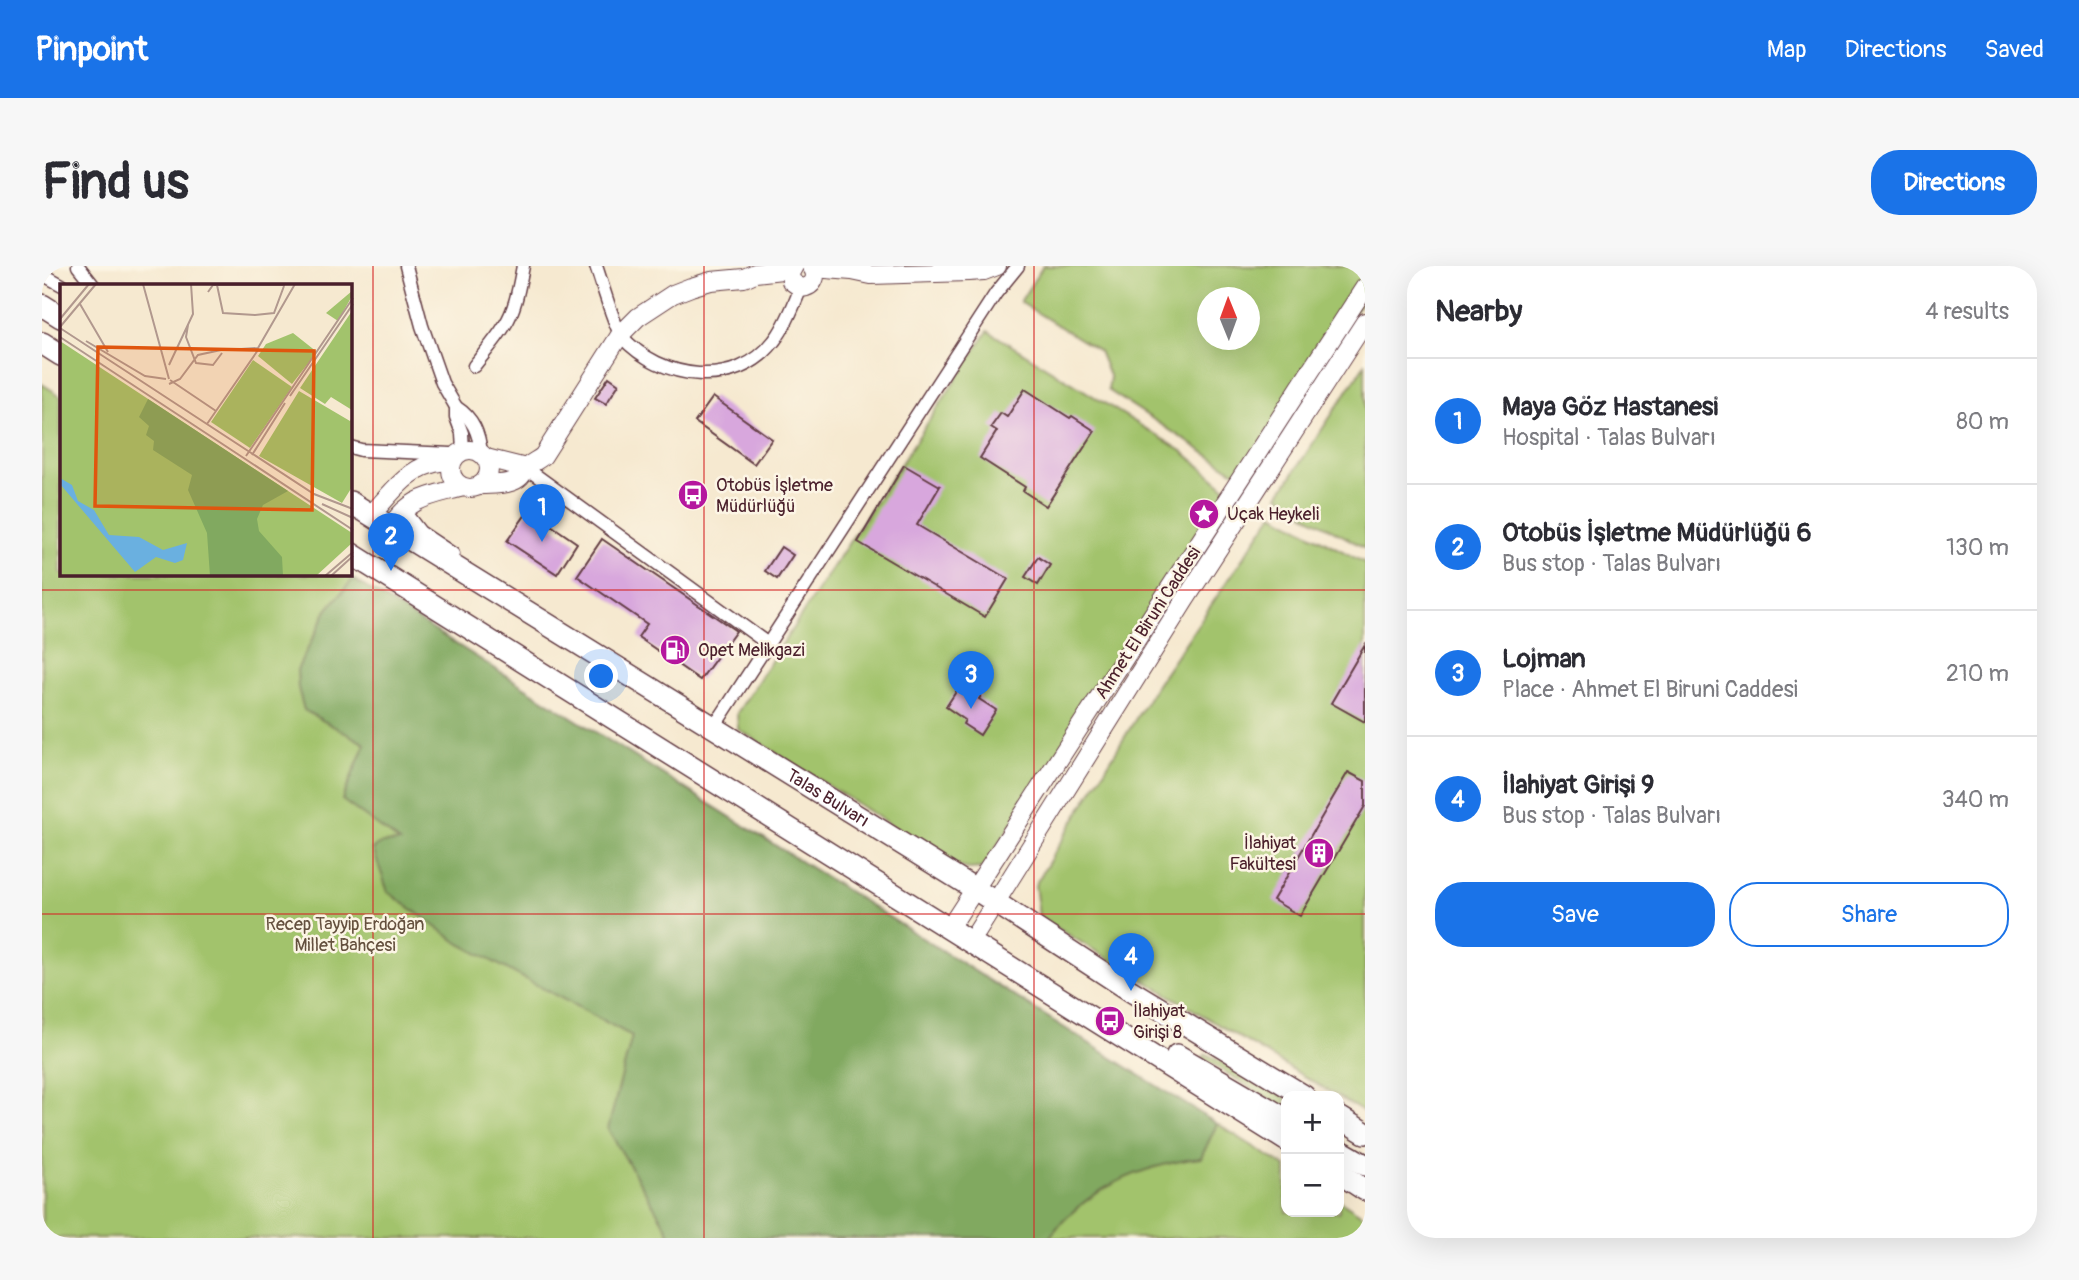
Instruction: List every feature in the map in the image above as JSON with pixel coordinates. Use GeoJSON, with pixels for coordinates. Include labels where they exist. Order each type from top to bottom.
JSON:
{"type":"FeatureCollection","features":[{"type":"Feature","properties":{"kind":"main road"},"geometry":{"type":"LineString","coordinates":[[42,305],[60,316]]}},
{"type":"Feature","properties":{"kind":"main road"},"geometry":{"type":"LineString","coordinates":[[42,342],[60,354]]}},
{"type":"Feature","properties":{"kind":"main road"},"geometry":{"type":"LineString","coordinates":[[42,358],[60,369]]}},
{"type":"Feature","properties":{"kind":"main road","name":"Talas Bulvarı"},"geometry":{"type":"LineString","coordinates":[[352,503],[996,902],[1131,991],[1296,1091]]}},
{"type":"Feature","properties":{"kind":"main road","name":"Talas Bulvarı"},"geometry":{"type":"LineString","coordinates":[[352,540],[977,932],[1281,1116]]}},
{"type":"Feature","properties":{"kind":"main road"},"geometry":{"type":"LineString","coordinates":[[352,555],[1281,1137]]}},
{"type":"Feature","properties":{"kind":"main road"},"geometry":{"type":"LineString","coordinates":[[1344,1120],[1365,1133]]}},
{"type":"Feature","properties":{"kind":"main road"},"geometry":{"type":"LineString","coordinates":[[1344,1153],[1365,1165]]}},
{"type":"Feature","properties":{"kind":"main road"},"geometry":{"type":"LineString","coordinates":[[1344,1176],[1365,1190]]}},
{"type":"Feature","properties":{"kind":"street"},"geometry":{"type":"LineString","coordinates":[[78,266],[92,284]]}},
{"type":"Feature","properties":{"kind":"street"},"geometry":{"type":"LineString","coordinates":[[407,266],[422,326],[442,383],[456,407],[466,414],[479,435],[490,470],[488,476],[472,486]]}},
{"type":"Feature","properties":{"kind":"street"},"geometry":{"type":"LineString","coordinates":[[474,366],[505,326],[518,292],[523,266]]}},
{"type":"Feature","properties":{"kind":"street"},"geometry":{"type":"LineString","coordinates":[[596,266],[620,335],[644,354],[671,369],[696,375],[731,371],[755,359],[781,331],[802,275]]}},
{"type":"Feature","properties":{"kind":"street"},"geometry":{"type":"LineString","coordinates":[[390,528],[403,510],[422,498],[472,486],[509,482],[523,475],[526,468],[536,462],[548,448],[620,335],[638,317],[673,295],[711,282],[744,278],[755,281],[802,275],[852,280],[871,275],[984,271],[997,266]]}},
{"type":"Feature","properties":{"kind":"street"},"geometry":{"type":"LineString","coordinates":[[714,727],[996,293],[1018,266]]}},
{"type":"Feature","properties":{"kind":"street"},"geometry":{"type":"LineString","coordinates":[[42,274],[60,284]]}},
{"type":"Feature","properties":{"kind":"street","name":"Ahmet El Biruni Caddesi"},"geometry":{"type":"LineString","coordinates":[[977,932],[1365,287]]}},
{"type":"Feature","properties":{"kind":"street","name":"Ahmet El Biruni Caddesi"},"geometry":{"type":"LineString","coordinates":[[956,918],[1365,322]]}},
{"type":"Feature","properties":{"kind":"street"},"geometry":{"type":"LineString","coordinates":[[456,407],[456,417],[462,433],[451,473],[453,479],[472,486]]}},
{"type":"Feature","properties":{"kind":"street"},"geometry":{"type":"LineString","coordinates":[[352,447],[458,455]]}},
{"type":"Feature","properties":{"kind":"street"},"geometry":{"type":"LineString","coordinates":[[371,515],[410,476],[429,464],[475,450],[526,468],[768,644]]}},
{"type":"Feature","properties":{"kind":"street"},"geometry":{"type":"LineString","coordinates":[[394,452],[410,476]]}},
{"type":"Feature","properties":{"kind":"street"},"geometry":{"type":"LineString","coordinates":[[403,510],[420,532],[549,625]]}},
{"type":"Feature","properties":{"kind":"green space"},"geometry":{"type":"Polygon","coordinates":[[[1043,266],[1365,266],[1365,296],[1251,469],[1233,471],[1108,390],[1110,378],[1099,351],[1020,302],[1043,266]]]}},
{"type":"Feature","properties":{"kind":"green space"},"geometry":{"type":"Polygon","coordinates":[[[988,331],[1182,451],[1229,491],[983,868],[969,869],[956,866],[738,729],[737,713],[988,331]]]}},
{"type":"Feature","properties":{"kind":"green space"},"geometry":{"type":"Polygon","coordinates":[[[1365,364],[1365,548],[1311,518],[1279,495],[1365,364]]]}},
{"type":"Feature","properties":{"kind":"green space","name":"Recep Tayyip Erdoğan Millet Bahçesi"},"geometry":{"type":"Polygon","coordinates":[[[42,384],[60,395],[60,576],[348,576],[437,635],[1281,1164],[1281,1217],[1344,1217],[1344,1203],[1365,1217],[1365,1238],[42,1238],[42,384]]]}},
{"type":"Feature","properties":{"kind":"green space"},"geometry":{"type":"Polygon","coordinates":[[[1273,514],[1365,563],[1365,1113],[1344,1100],[1344,1091],[1328,1091],[1039,917],[1035,885],[1152,692],[1273,514]]]}},
{"type":"Feature","properties":{"kind":"green space"},"geometry":{"type":"Polygon","coordinates":[[[353,579],[1217,1124],[1201,1158],[1157,1167],[1116,1182],[1080,1206],[1049,1238],[670,1238],[668,1230],[608,1129],[632,1036],[460,944],[388,892],[373,849],[383,843],[400,842],[342,800],[365,744],[304,710],[298,688],[297,670],[327,610],[353,579]]]}},
{"type":"Feature","properties":{"kind":"green space"},"geometry":{"type":"Polygon","coordinates":[[[1206,1054],[1281,1094],[1281,1106],[1202,1058],[1206,1054]]]}},
{"type":"Feature","properties":{"kind":"building"},"geometry":{"type":"Polygon","coordinates":[[[609,377],[619,384],[606,404],[595,398],[609,377]]]}},
{"type":"Feature","properties":{"kind":"building"},"geometry":{"type":"Polygon","coordinates":[[[1025,389],[1095,431],[1046,506],[1023,491],[1025,487],[980,458],[997,431],[991,427],[1001,413],[1007,417],[1025,389]]]}},
{"type":"Feature","properties":{"kind":"building"},"geometry":{"type":"Polygon","coordinates":[[[713,397],[772,439],[754,464],[695,422],[713,397]]]}},
{"type":"Feature","properties":{"kind":"building"},"geometry":{"type":"Polygon","coordinates":[[[904,465],[940,486],[917,525],[1008,579],[985,617],[858,542],[904,465]]]}},
{"type":"Feature","properties":{"kind":"building"},"geometry":{"type":"Polygon","coordinates":[[[529,510],[577,543],[557,574],[507,541],[529,510]]]}},
{"type":"Feature","properties":{"kind":"building"},"geometry":{"type":"Polygon","coordinates":[[[602,539],[736,631],[700,680],[638,637],[647,624],[577,576],[602,539]]]}},
{"type":"Feature","properties":{"kind":"building"},"geometry":{"type":"Polygon","coordinates":[[[781,547],[793,555],[777,579],[765,571],[781,547]]]}},
{"type":"Feature","properties":{"kind":"building"},"geometry":{"type":"Polygon","coordinates":[[[1038,557],[1050,565],[1038,585],[1025,577],[1038,557]]]}},
{"type":"Feature","properties":{"kind":"building"},"geometry":{"type":"Polygon","coordinates":[[[1365,645],[1365,722],[1331,703],[1365,645]]]}},
{"type":"Feature","properties":{"kind":"building"},"geometry":{"type":"Polygon","coordinates":[[[961,684],[981,696],[979,699],[996,710],[980,735],[963,724],[965,720],[946,707],[961,684]]]}},
{"type":"Feature","properties":{"kind":"building","name":"İlahiyat Fakültesi"},"geometry":{"type":"Polygon","coordinates":[[[1348,772],[1365,781],[1365,806],[1300,916],[1273,900],[1348,772]]]}},
{"type":"Feature","properties":{"kind":"place","name":"Otobüs İşletme Müdürlüğü"},"geometry":{"type":"Point","coordinates":[693,495]}},
{"type":"Feature","properties":{"kind":"place","name":"Uçak Heykeli"},"geometry":{"type":"Point","coordinates":[1204,514]}},
{"type":"Feature","properties":{"kind":"place","name":"Maya Göz Hastanesi"},"geometry":{"type":"Point","coordinates":[542,542]}},
{"type":"Feature","properties":{"kind":"place","name":"Otobüs İşletme Müdürlüğü 6"},"geometry":{"type":"Point","coordinates":[391,571]}},
{"type":"Feature","properties":{"kind":"place","name":"Opet Melikgazi"},"geometry":{"type":"Point","coordinates":[675,650]}},
{"type":"Feature","properties":{"kind":"place","name":"Lojman"},"geometry":{"type":"Point","coordinates":[971,709]}},
{"type":"Feature","properties":{"kind":"place","name":"İlahiyat Fakültesi"},"geometry":{"type":"Point","coordinates":[1319,853]}},
{"type":"Feature","properties":{"kind":"place","name":"İlahiyat Girişi 9"},"geometry":{"type":"Point","coordinates":[1131,991]}},
{"type":"Feature","properties":{"kind":"place","name":"İlahiyat Girişi 8"},"geometry":{"type":"Point","coordinates":[1110,1021]}}]}
